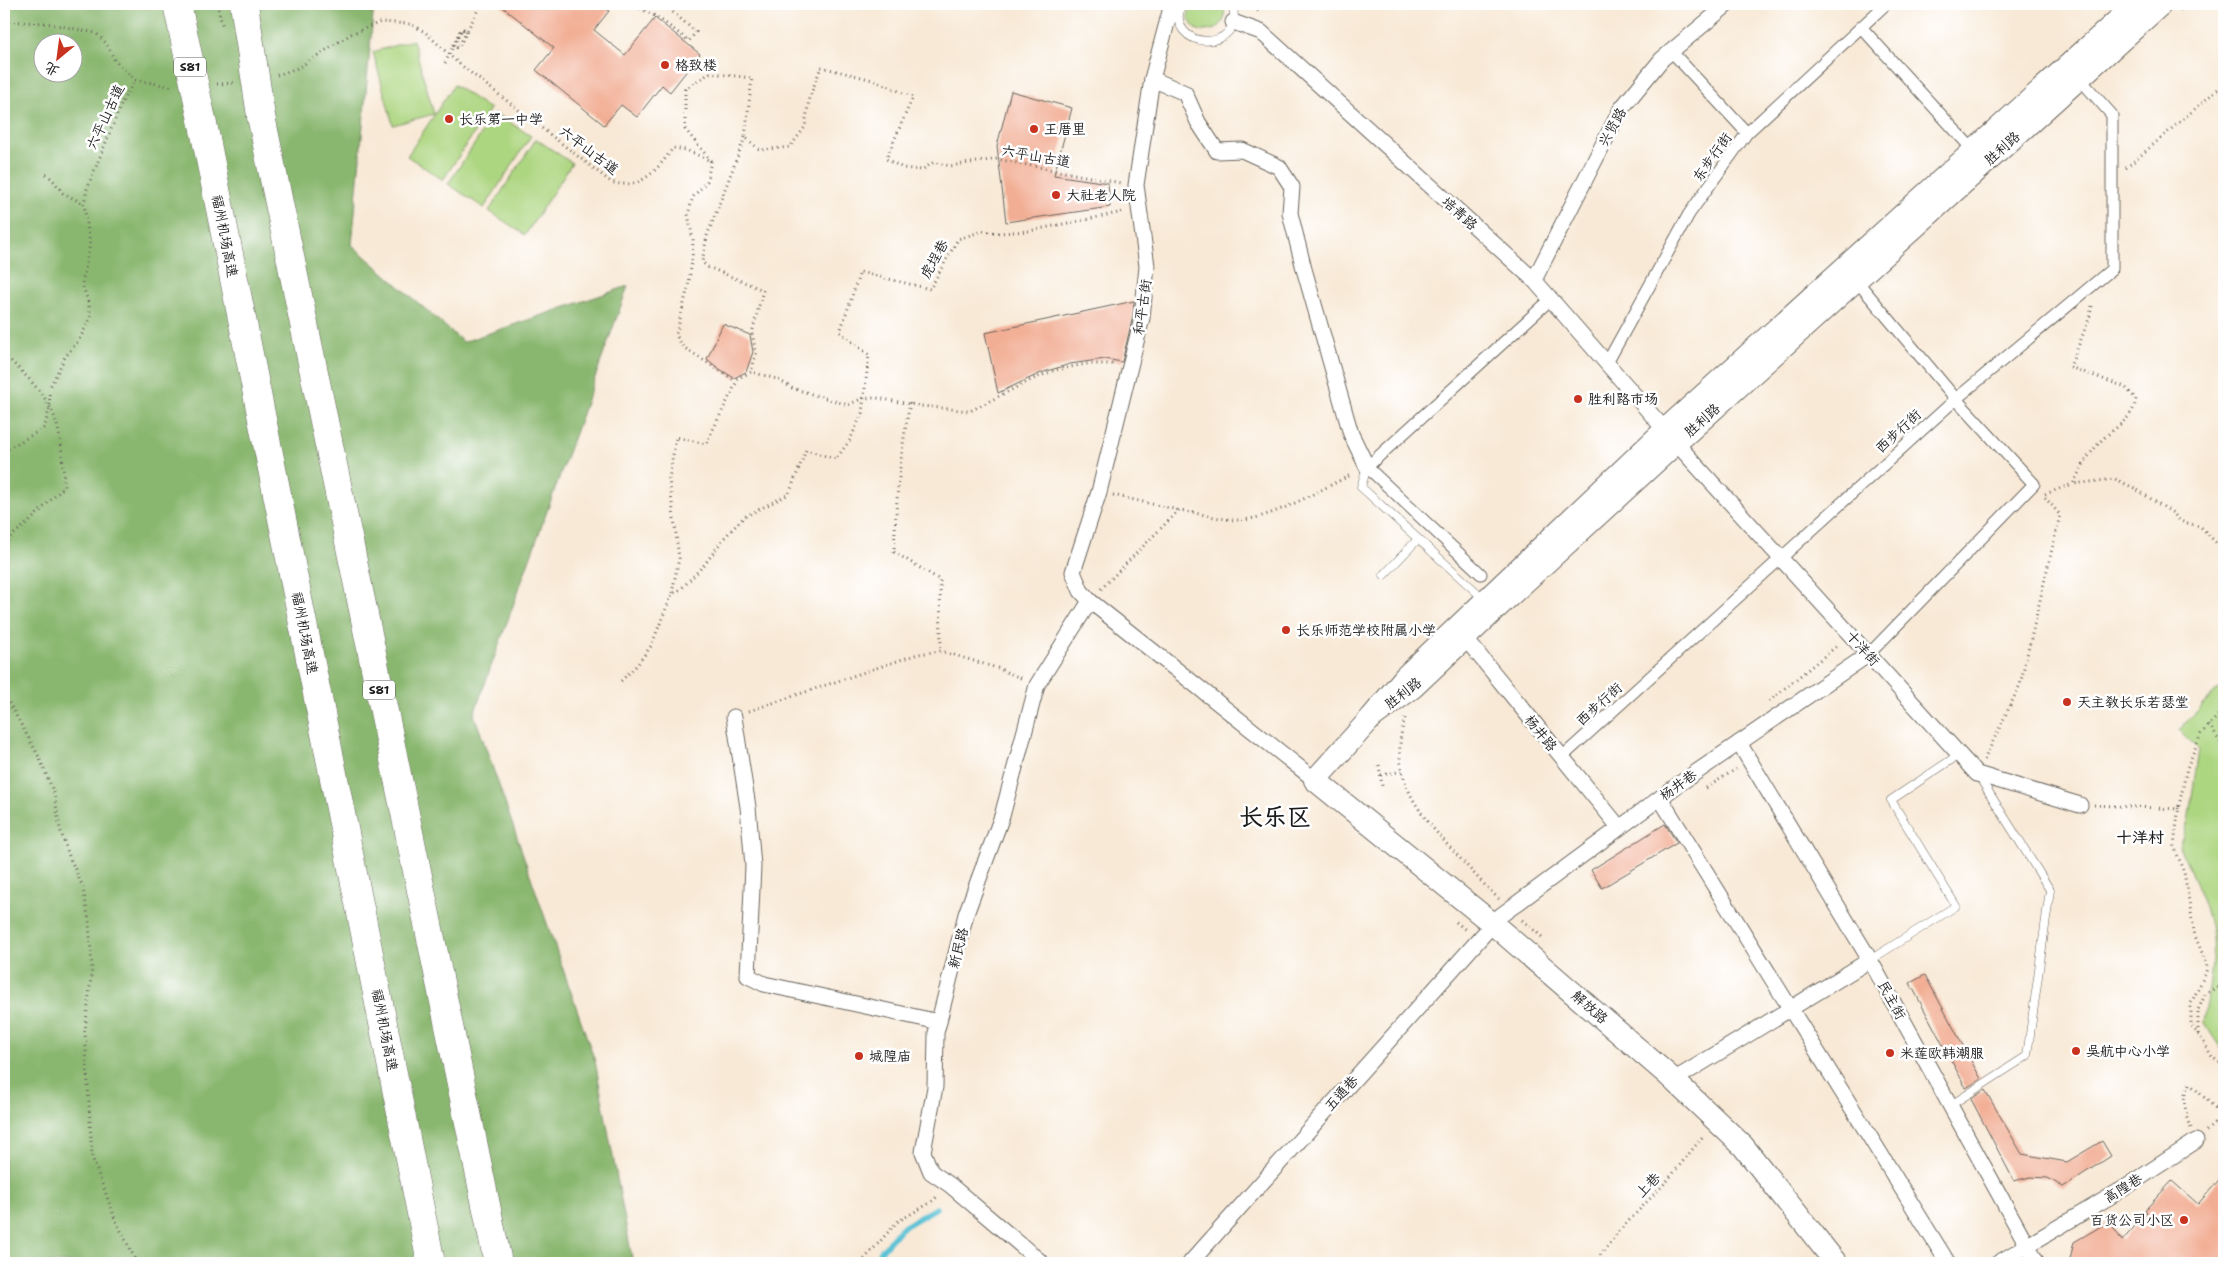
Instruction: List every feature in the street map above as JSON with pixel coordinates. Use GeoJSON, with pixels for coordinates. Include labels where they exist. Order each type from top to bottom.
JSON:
{"type":"FeatureCollection","features":[{"type":"Feature","properties":{"kind":"highway","name":"福州机场高速"},"geometry":{"type":"LineString","coordinates":[[176,4],[204,129],[431,1263]]}},
{"type":"Feature","properties":{"kind":"highway","name":"S81"},"geometry":{"type":"LineString","coordinates":[[244,4],[261,116],[498,1263]]}},
{"type":"Feature","properties":{"kind":"main road","name":"胜利路"},"geometry":{"type":"LineString","coordinates":[[1372,717],[1413,687],[1670,436],[1973,150],[2136,4]]}},
{"type":"Feature","properties":{"kind":"main road","name":"胜利路"},"geometry":{"type":"LineString","coordinates":[[1372,717],[1405,677],[1485,600],[1670,436],[1856,280],[2080,79],[2170,7]]}},
{"type":"Feature","properties":{"kind":"main road"},"geometry":{"type":"LineString","coordinates":[[1316,780],[1372,717]]}},
{"type":"Feature","properties":{"kind":"main road","name":"解放路"},"geometry":{"type":"LineString","coordinates":[[1316,780],[1493,924],[1668,1075],[1743,1146],[1836,1263]]}},
{"type":"Feature","properties":{"kind":"street","name":"和平古街"},"geometry":{"type":"LineString","coordinates":[[1174,4],[1152,79],[1136,185],[1146,266],[1146,293],[1132,366],[1099,492],[1073,572],[1081,591],[1090,601],[1316,780]]}},
{"type":"Feature","properties":{"kind":"street","name":"兴贤路"},"geometry":{"type":"LineString","coordinates":[[1534,280],[1621,109],[1662,59],[1728,4]]}},
{"type":"Feature","properties":{"kind":"street","name":"东步行街"},"geometry":{"type":"LineString","coordinates":[[1607,363],[1689,214],[1747,132],[1886,4]]}},
{"type":"Feature","properties":{"kind":"street","name":"培青路"},"geometry":{"type":"LineString","coordinates":[[1233,22],[1261,32],[1534,280],[1670,436]]}},
{"type":"Feature","properties":{"kind":"street"},"geometry":{"type":"LineString","coordinates":[[1861,27],[1973,150]]}},
{"type":"Feature","properties":{"kind":"street"},"geometry":{"type":"LineString","coordinates":[[1671,51],[1747,132]]}},
{"type":"Feature","properties":{"kind":"street"},"geometry":{"type":"LineString","coordinates":[[1152,79],[1185,93],[1198,122],[1217,151],[1242,150],[1279,167],[1292,187],[1290,212],[1304,269],[1351,434],[1367,467],[1481,574]]}},
{"type":"Feature","properties":{"kind":"street","name":"西步行街"},"geometry":{"type":"LineString","coordinates":[[1561,758],[1956,399],[2112,268],[2112,115],[2080,79]]}},
{"type":"Feature","properties":{"kind":"street"},"geometry":{"type":"LineString","coordinates":[[1856,280],[1956,399],[2034,484],[1869,654]]}},
{"type":"Feature","properties":{"kind":"street"},"geometry":{"type":"LineString","coordinates":[[1367,467],[1551,299]]}},
{"type":"Feature","properties":{"kind":"street","name":"十洋街"},"geometry":{"type":"LineString","coordinates":[[1670,436],[1977,774]]}},
{"type":"Feature","properties":{"kind":"street","name":"新民路"},"geometry":{"type":"LineString","coordinates":[[1042,1263],[950,1185],[931,1172],[923,1152],[935,1087],[936,1033],[966,914],[1002,816],[1037,685],[1090,601]]}},
{"type":"Feature","properties":{"kind":"street","name":"杨井路"},"geometry":{"type":"LineString","coordinates":[[1465,638],[1619,827]]}},
{"type":"Feature","properties":{"kind":"street","name":"杨井巷"},"geometry":{"type":"LineString","coordinates":[[1493,924],[1509,909],[1619,827],[1869,654]]}},
{"type":"Feature","properties":{"kind":"street"},"geometry":{"type":"LineString","coordinates":[[734,717],[748,806],[753,866],[748,976],[764,984],[939,1022]]}},
{"type":"Feature","properties":{"kind":"street","name":"民主街"},"geometry":{"type":"LineString","coordinates":[[1738,743],[1870,960],[2037,1263]]}},
{"type":"Feature","properties":{"kind":"street"},"geometry":{"type":"LineString","coordinates":[[1977,774],[2080,805]]}},
{"type":"Feature","properties":{"kind":"street"},"geometry":{"type":"LineString","coordinates":[[1660,798],[1948,1263]]}},
{"type":"Feature","properties":{"kind":"street","name":"五通巷"},"geometry":{"type":"LineString","coordinates":[[1190,1263],[1493,924]]}},
{"type":"Feature","properties":{"kind":"street"},"geometry":{"type":"LineString","coordinates":[[1682,1075],[1870,960]]}},
{"type":"Feature","properties":{"kind":"street","name":"高隍巷"},"geometry":{"type":"LineString","coordinates":[[1998,1263],[2126,1187],[2196,1141]]}},
{"type":"Feature","properties":{"kind":"lane"},"geometry":{"type":"LineString","coordinates":[[1174,4],[1184,31],[1198,41],[1207,42],[1223,36],[1233,22],[1232,4]]}},
{"type":"Feature","properties":{"kind":"lane"},"geometry":{"type":"LineString","coordinates":[[1367,467],[1360,487],[1485,600]]}},
{"type":"Feature","properties":{"kind":"lane"},"geometry":{"type":"LineString","coordinates":[[1384,575],[1418,539]]}},
{"type":"Feature","properties":{"kind":"lane"},"geometry":{"type":"LineString","coordinates":[[1870,960],[1956,906],[1891,800],[1960,754]]}},
{"type":"Feature","properties":{"kind":"lane"},"geometry":{"type":"LineString","coordinates":[[1951,1105],[2027,1056],[2050,890],[1977,774]]}},
{"type":"Feature","properties":{"kind":"path"},"geometry":{"type":"LineString","coordinates":[[458,48],[481,4]]}},
{"type":"Feature","properties":{"kind":"path"},"geometry":{"type":"LineString","coordinates":[[631,4],[657,16],[689,41],[696,32],[663,4]]}},
{"type":"Feature","properties":{"kind":"path"},"geometry":{"type":"LineString","coordinates":[[2170,7],[2187,4]]}},
{"type":"Feature","properties":{"kind":"path"},"geometry":{"type":"LineString","coordinates":[[4,21],[46,23],[96,33],[107,44],[115,61],[135,80]]}},
{"type":"Feature","properties":{"kind":"path","name":"六平山古道"},"geometry":{"type":"LineString","coordinates":[[271,76],[298,68],[318,57],[351,34],[381,22],[410,24],[425,32],[457,62],[611,182],[621,185],[643,180],[655,173],[673,148],[686,150],[711,161]]}},
{"type":"Feature","properties":{"kind":"path"},"geometry":{"type":"LineString","coordinates":[[445,63],[462,28],[467,32],[458,48]]}},
{"type":"Feature","properties":{"kind":"path"},"geometry":{"type":"LineString","coordinates":[[453,46],[461,29],[467,31]]}},
{"type":"Feature","properties":{"kind":"path"},"geometry":{"type":"LineString","coordinates":[[453,46],[462,29],[467,31]]}},
{"type":"Feature","properties":{"kind":"path"},"geometry":{"type":"LineString","coordinates":[[453,46],[458,48]]}},
{"type":"Feature","properties":{"kind":"path","name":"六平山古道"},"geometry":{"type":"LineString","coordinates":[[745,137],[760,150],[790,147],[805,127],[809,99],[821,67],[873,80],[913,97],[886,159],[903,168],[922,170],[934,162],[950,166],[997,159],[1136,185]]}},
{"type":"Feature","properties":{"kind":"path"},"geometry":{"type":"LineString","coordinates":[[621,681],[637,665],[651,646],[672,594],[679,558],[668,479],[676,437],[706,444],[737,380],[751,372],[756,354],[752,333],[763,290],[708,267],[702,262],[707,236],[745,137],[752,78],[710,73],[685,88],[685,129],[711,161],[707,181],[693,197],[688,214],[693,240],[692,261],[688,287],[676,335],[683,347],[719,372],[737,380]]}},
{"type":"Feature","properties":{"kind":"path","name":"六平山古道"},"geometry":{"type":"LineString","coordinates":[[4,451],[44,428],[50,407],[49,389],[65,357],[79,340],[91,317],[82,284],[90,244],[84,204],[101,152],[123,100],[135,80],[174,87],[183,86]]}},
{"type":"Feature","properties":{"kind":"path"},"geometry":{"type":"LineString","coordinates":[[210,84],[237,82]]}},
{"type":"Feature","properties":{"kind":"path"},"geometry":{"type":"LineString","coordinates":[[2112,179],[2224,84]]}},
{"type":"Feature","properties":{"kind":"path"},"geometry":{"type":"LineString","coordinates":[[46,174],[63,193],[84,204]]}},
{"type":"Feature","properties":{"kind":"path","name":"虎埕巷"},"geometry":{"type":"LineString","coordinates":[[863,398],[869,355],[840,332],[860,272],[930,289],[958,239],[983,231],[1000,234],[1029,231],[1139,209]]}},
{"type":"Feature","properties":{"kind":"path"},"geometry":{"type":"LineString","coordinates":[[4,246],[8,257],[4,278]]}},
{"type":"Feature","properties":{"kind":"path"},"geometry":{"type":"LineString","coordinates":[[2094,283],[2089,319],[2070,367],[2125,387],[2136,399],[2134,409],[2126,420],[2099,442],[2080,469],[2073,484],[2115,479],[2134,488],[2173,513],[2180,521],[2202,527],[2224,551]]}},
{"type":"Feature","properties":{"kind":"path"},"geometry":{"type":"LineString","coordinates":[[4,354],[25,375],[50,407],[62,450],[64,487],[29,522],[9,538],[4,552]]}},
{"type":"Feature","properties":{"kind":"path"},"geometry":{"type":"LineString","coordinates":[[751,372],[777,379],[792,388],[848,406],[863,398],[970,411],[1030,380],[1055,370],[1086,364],[1132,366]]}},
{"type":"Feature","properties":{"kind":"path"},"geometry":{"type":"LineString","coordinates":[[672,594],[681,589],[705,564],[724,538],[744,517],[789,494],[806,450],[836,459],[850,440],[862,413],[863,398]]}},
{"type":"Feature","properties":{"kind":"path"},"geometry":{"type":"LineString","coordinates":[[910,403],[902,440],[894,552],[940,580],[941,651]]}},
{"type":"Feature","properties":{"kind":"path"},"geometry":{"type":"LineString","coordinates":[[1099,492],[1179,510],[1240,520],[1265,514],[1292,503],[1367,467]]}},
{"type":"Feature","properties":{"kind":"path"},"geometry":{"type":"LineString","coordinates":[[1977,774],[2020,685],[2060,515],[2034,484]]}},
{"type":"Feature","properties":{"kind":"path"},"geometry":{"type":"LineString","coordinates":[[1090,601],[1179,510]]}},
{"type":"Feature","properties":{"kind":"path"},"geometry":{"type":"LineString","coordinates":[[1767,702],[1843,640]]}},
{"type":"Feature","properties":{"kind":"path"},"geometry":{"type":"LineString","coordinates":[[734,717],[765,704],[918,654],[941,651],[997,668],[1037,685]]}},
{"type":"Feature","properties":{"kind":"path"},"geometry":{"type":"LineString","coordinates":[[4,694],[38,755],[54,793],[60,829],[69,856],[83,887],[89,922],[92,968],[85,1031],[92,1157],[116,1221],[137,1263]]}},
{"type":"Feature","properties":{"kind":"path"},"geometry":{"type":"LineString","coordinates":[[2178,809],[2187,768],[2201,734],[2224,709]]}},
{"type":"Feature","properties":{"kind":"path"},"geometry":{"type":"LineString","coordinates":[[1407,712],[1401,734],[1401,756],[1406,788],[1426,821],[1509,909]]}},
{"type":"Feature","properties":{"kind":"path"},"geometry":{"type":"LineString","coordinates":[[2209,725],[2224,748]]}},
{"type":"Feature","properties":{"kind":"path"},"geometry":{"type":"LineString","coordinates":[[1379,765],[1382,786]]}},
{"type":"Feature","properties":{"kind":"path"},"geometry":{"type":"LineString","coordinates":[[1700,791],[1740,767]]}},
{"type":"Feature","properties":{"kind":"path"},"geometry":{"type":"LineString","coordinates":[[1380,775],[1403,771]]}},
{"type":"Feature","properties":{"kind":"path"},"geometry":{"type":"LineString","coordinates":[[2080,805],[2178,809]]}},
{"type":"Feature","properties":{"kind":"path"},"geometry":{"type":"LineString","coordinates":[[2178,809],[2179,805],[2174,846],[2184,872],[2195,936],[2207,964],[2206,972],[2191,1003],[2191,1025],[2212,1057],[2224,1066]]}},
{"type":"Feature","properties":{"kind":"path"},"geometry":{"type":"LineString","coordinates":[[1497,898],[1505,892]]}},
{"type":"Feature","properties":{"kind":"path"},"geometry":{"type":"LineString","coordinates":[[1455,922],[1478,940]]}},
{"type":"Feature","properties":{"kind":"path"},"geometry":{"type":"LineString","coordinates":[[2198,1034],[2198,1010],[2206,993],[2224,984]]}},
{"type":"Feature","properties":{"kind":"path"},"geometry":{"type":"LineString","coordinates":[[2196,1141],[2185,1110],[2185,1090],[2190,1084],[2224,1116]]}},
{"type":"Feature","properties":{"kind":"path"},"geometry":{"type":"LineString","coordinates":[[1699,1128],[1711,1139]]}},
{"type":"Feature","properties":{"kind":"path","name":"上巷"},"geometry":{"type":"LineString","coordinates":[[1594,1263],[1619,1231],[1667,1181],[1705,1133]]}},
{"type":"Feature","properties":{"kind":"path"},"geometry":{"type":"LineString","coordinates":[[862,1263],[897,1222],[930,1203],[950,1185]]}},
{"type":"Feature","properties":{"kind":"green space"},"geometry":{"type":"Polygon","coordinates":[[[4,4],[374,4],[352,245],[463,342],[628,286],[474,714],[595,1061],[633,1263],[4,1263],[4,4]]]}},
{"type":"Feature","properties":{"kind":"green space"},"geometry":{"type":"Polygon","coordinates":[[[1190,4],[1222,4],[1225,17],[1223,22],[1208,31],[1195,29],[1188,18],[1190,4]]]}},
{"type":"Feature","properties":{"kind":"green space"},"geometry":{"type":"Polygon","coordinates":[[[413,40],[434,114],[393,125],[373,52],[413,40]]]}},
{"type":"Feature","properties":{"kind":"green space"},"geometry":{"type":"Polygon","coordinates":[[[454,85],[490,109],[443,180],[407,156],[454,85]]]}},
{"type":"Feature","properties":{"kind":"green space"},"geometry":{"type":"Polygon","coordinates":[[[495,113],[531,136],[484,208],[448,184],[495,113]]]}},
{"type":"Feature","properties":{"kind":"green space"},"geometry":{"type":"Polygon","coordinates":[[[536,139],[572,163],[525,235],[489,211],[536,139]]]}},
{"type":"Feature","properties":{"kind":"green space"},"geometry":{"type":"Polygon","coordinates":[[[2224,683],[2224,1053],[2204,1023],[2212,964],[2211,930],[2193,877],[2179,846],[2188,822],[2199,750],[2179,730],[2224,683]]]}},
{"type":"Feature","properties":{"kind":"building","name":"格致楼"},"geometry":{"type":"Polygon","coordinates":[[[499,4],[600,4],[609,11],[594,30],[625,55],[655,18],[700,54],[670,92],[662,85],[637,117],[621,105],[604,125],[536,70],[554,48],[499,4]]]}},
{"type":"Feature","properties":{"kind":"building"},"geometry":{"type":"Polygon","coordinates":[[[1011,91],[1072,108],[1054,175],[1108,183],[1110,207],[1006,222],[997,146],[1011,91]]]}},
{"type":"Feature","properties":{"kind":"building"},"geometry":{"type":"Polygon","coordinates":[[[1134,301],[1133,316],[1122,362],[1105,359],[1070,364],[1041,373],[998,393],[985,333],[1134,301]]]}},
{"type":"Feature","properties":{"kind":"building"},"geometry":{"type":"Polygon","coordinates":[[[723,324],[750,335],[753,352],[746,372],[734,378],[707,359],[723,324]]]}},
{"type":"Feature","properties":{"kind":"building"},"geometry":{"type":"Polygon","coordinates":[[[1665,824],[1677,843],[1602,888],[1591,870],[1665,824]]]}},
{"type":"Feature","properties":{"kind":"building"},"geometry":{"type":"Polygon","coordinates":[[[1925,975],[1981,1079],[1966,1088],[1910,983],[1925,975]]]}},
{"type":"Feature","properties":{"kind":"building"},"geometry":{"type":"Polygon","coordinates":[[[1985,1090],[2022,1154],[2067,1162],[2102,1141],[2111,1156],[2063,1187],[2048,1178],[2030,1177],[2014,1181],[1971,1099],[1985,1090]]]}},
{"type":"Feature","properties":{"kind":"building"},"geometry":{"type":"Polygon","coordinates":[[[2224,1174],[2224,1263],[2069,1263],[2074,1242],[2110,1221],[2122,1241],[2147,1212],[2145,1210],[2172,1181],[2198,1204],[2224,1174]]]}},
{"type":"Feature","properties":{"kind":"waterway"},"geometry":{"type":"LineString","coordinates":[[871,1263],[900,1229],[936,1208]]}},
{"type":"Feature","properties":{"kind":"place","name":"格致楼"},"geometry":{"type":"Point","coordinates":[665,65]}},
{"type":"Feature","properties":{"kind":"place","name":"长乐第一中学"},"geometry":{"type":"Point","coordinates":[449,119]}},
{"type":"Feature","properties":{"kind":"place","name":"王厝里"},"geometry":{"type":"Point","coordinates":[1034,129]}},
{"type":"Feature","properties":{"kind":"place","name":"大社老人院"},"geometry":{"type":"Point","coordinates":[1056,195]}},
{"type":"Feature","properties":{"kind":"place","name":"胜利路市场"},"geometry":{"type":"Point","coordinates":[1578,399]}},
{"type":"Feature","properties":{"kind":"place","name":"长乐师范学校附属小学"},"geometry":{"type":"Point","coordinates":[1286,630]}},
{"type":"Feature","properties":{"kind":"place","name":"天主教长乐若瑟堂"},"geometry":{"type":"Point","coordinates":[2067,702]}},
{"type":"Feature","properties":{"kind":"place","name":"吴航中心小学"},"geometry":{"type":"Point","coordinates":[2076,1051]}},
{"type":"Feature","properties":{"kind":"place","name":"米莲欧韩潮服"},"geometry":{"type":"Point","coordinates":[1890,1053]}},
{"type":"Feature","properties":{"kind":"place","name":"城隍庙"},"geometry":{"type":"Point","coordinates":[859,1056]}},
{"type":"Feature","properties":{"kind":"place","name":"百货公司小区"},"geometry":{"type":"Point","coordinates":[2184,1220]}},
{"type":"Feature","properties":{"kind":"district","name":"长乐区"},"geometry":{"type":"Point","coordinates":[1275,817]}},
{"type":"Feature","properties":{"kind":"district","name":"十洋村"},"geometry":{"type":"Point","coordinates":[2140,837]}}]}
